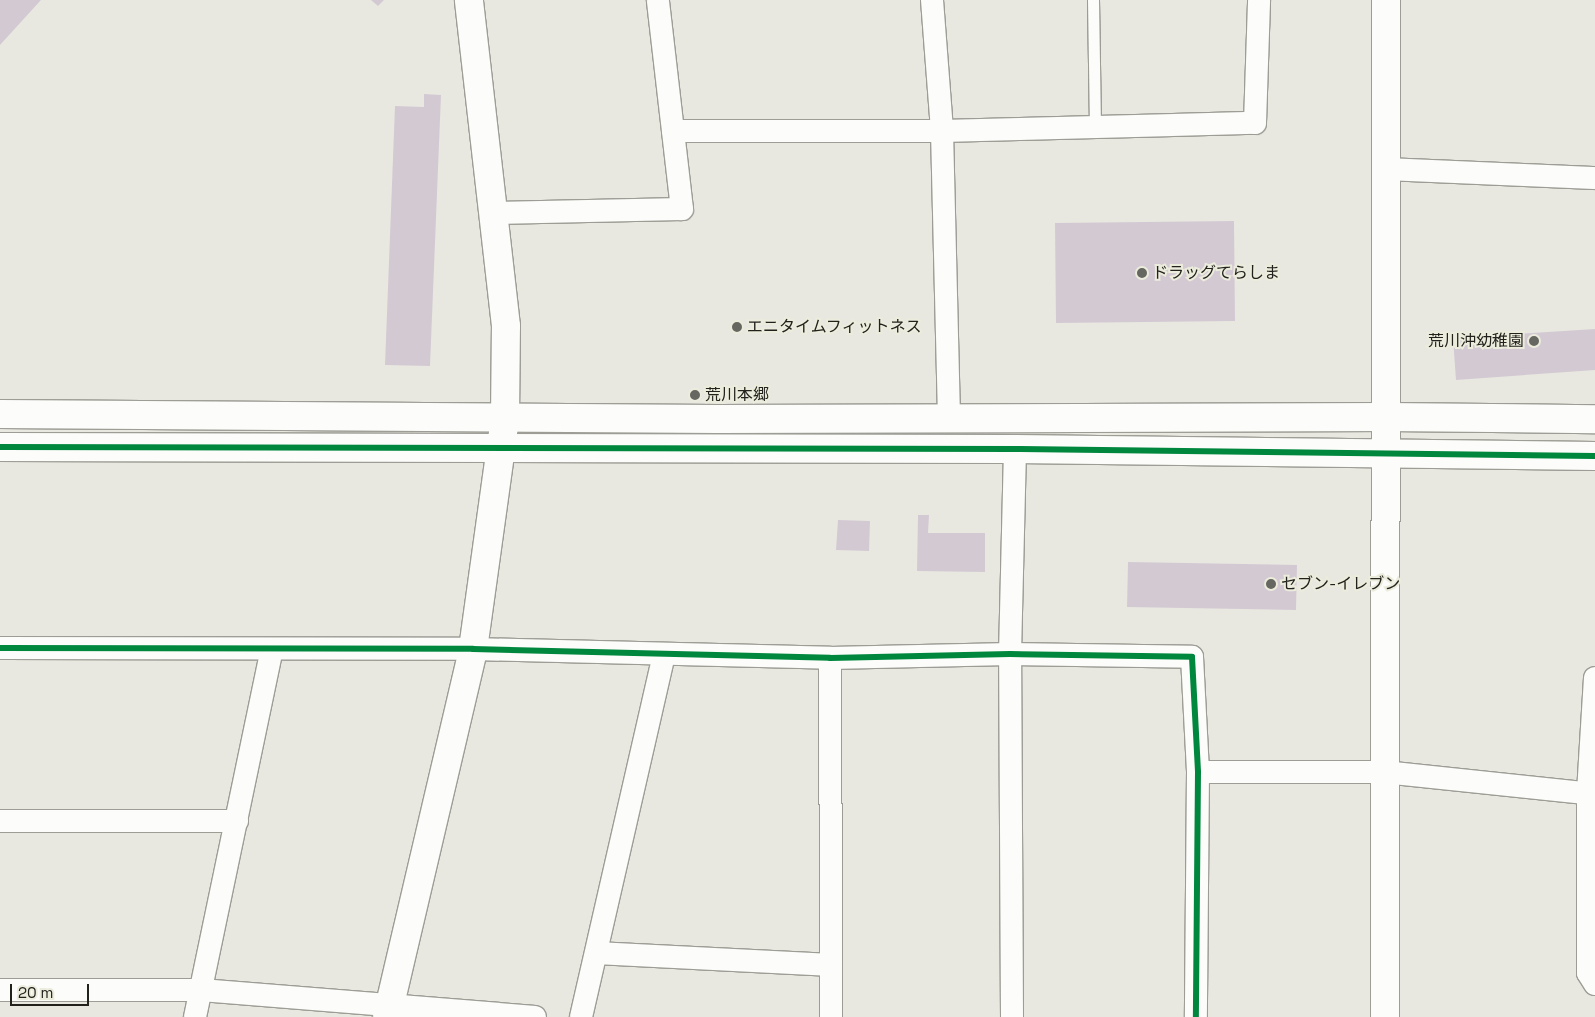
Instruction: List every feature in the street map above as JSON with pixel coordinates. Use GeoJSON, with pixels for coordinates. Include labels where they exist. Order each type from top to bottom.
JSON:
{"type":"FeatureCollection","features":[{"type":"Feature","properties":{"kind":"street"},"geometry":{"type":"LineString","coordinates":[[388,1012],[473,650],[505,418],[506,326],[469,0]]}},
{"type":"Feature","properties":{"kind":"street"},"geometry":{"type":"LineString","coordinates":[[494,213],[682,209],[658,0]]}},
{"type":"Feature","properties":{"kind":"street"},"geometry":{"type":"LineString","coordinates":[[932,0],[942,131],[949,417]]}},
{"type":"Feature","properties":{"kind":"street"},"geometry":{"type":"LineString","coordinates":[[673,131],[942,131],[1255,123],[1259,0]]}},
{"type":"Feature","properties":{"kind":"street"},"geometry":{"type":"LineString","coordinates":[[1385,1017],[1386,0]]}},
{"type":"Feature","properties":{"kind":"street"},"geometry":{"type":"LineString","coordinates":[[1385,169],[1595,178]]}},
{"type":"Feature","properties":{"kind":"street"},"geometry":{"type":"LineString","coordinates":[[0,414],[505,418],[1387,417],[1595,419]]}},
{"type":"Feature","properties":{"kind":"street"},"geometry":{"type":"LineString","coordinates":[[0,447],[1015,449],[1386,455],[1595,456]]}},
{"type":"Feature","properties":{"kind":"street"},"geometry":{"type":"LineString","coordinates":[[1012,1017],[1010,654],[1015,449]]}},
{"type":"Feature","properties":{"kind":"street"},"geometry":{"type":"LineString","coordinates":[[0,648],[473,650],[830,658],[1010,654],[1192,657],[1198,772],[1196,1017]]}},
{"type":"Feature","properties":{"kind":"street"},"geometry":{"type":"LineString","coordinates":[[195,1017],[272,650]]}},
{"type":"Feature","properties":{"kind":"street"},"geometry":{"type":"LineString","coordinates":[[581,1017],[664,654]]}},
{"type":"Feature","properties":{"kind":"street"},"geometry":{"type":"LineString","coordinates":[[830,658],[831,1017]]}},
{"type":"Feature","properties":{"kind":"street"},"geometry":{"type":"LineString","coordinates":[[1595,678],[1588,973],[1595,984]]}},
{"type":"Feature","properties":{"kind":"street"},"geometry":{"type":"LineString","coordinates":[[1198,772],[1384,772],[1591,794]]}},
{"type":"Feature","properties":{"kind":"street"},"geometry":{"type":"LineString","coordinates":[[0,821],[237,821]]}},
{"type":"Feature","properties":{"kind":"street"},"geometry":{"type":"LineString","coordinates":[[597,953],[830,965]]}},
{"type":"Feature","properties":{"kind":"street"},"geometry":{"type":"LineString","coordinates":[[0,990],[201,990],[388,1012],[535,1017]]}},
{"type":"Feature","properties":{"kind":"lane"},"geometry":{"type":"LineString","coordinates":[[1093,0],[1095,128]]}},
{"type":"Feature","properties":{"kind":"building"},"geometry":{"type":"Polygon","coordinates":[[[0,0],[41,0],[0,45],[0,0]]]}},
{"type":"Feature","properties":{"kind":"building"},"geometry":{"type":"Polygon","coordinates":[[[371,0],[384,0],[378,6],[371,0]]]}},
{"type":"Feature","properties":{"kind":"building"},"geometry":{"type":"Polygon","coordinates":[[[424,94],[441,95],[430,366],[385,365],[395,106],[424,107],[424,94]]]}},
{"type":"Feature","properties":{"kind":"building"},"geometry":{"type":"Polygon","coordinates":[[[1234,221],[1235,321],[1056,323],[1055,223],[1234,221]]]}},
{"type":"Feature","properties":{"kind":"building"},"geometry":{"type":"Polygon","coordinates":[[[1595,329],[1595,370],[1456,380],[1453,338],[1595,329]]]}},
{"type":"Feature","properties":{"kind":"building"},"geometry":{"type":"Polygon","coordinates":[[[918,515],[929,515],[928,533],[985,533],[985,572],[917,571],[918,515]]]}},
{"type":"Feature","properties":{"kind":"building"},"geometry":{"type":"Polygon","coordinates":[[[838,520],[870,521],[869,551],[836,550],[838,520]]]}},
{"type":"Feature","properties":{"kind":"building"},"geometry":{"type":"Polygon","coordinates":[[[1128,562],[1297,565],[1296,610],[1127,607],[1128,562]]]}},
{"type":"Feature","properties":{"kind":"cycle path"},"geometry":{"type":"LineString","coordinates":[[0,447],[1015,449],[1595,456]]}},
{"type":"Feature","properties":{"kind":"cycle path"},"geometry":{"type":"LineString","coordinates":[[0,648],[473,649],[830,658],[1010,654],[1192,657],[1198,772],[1196,1017]]}},
{"type":"Feature","properties":{"kind":"place","name":"ドラッグてらしま"},"geometry":{"type":"Point","coordinates":[1142,273]}},
{"type":"Feature","properties":{"kind":"place","name":"エニタイムフィットネス"},"geometry":{"type":"Point","coordinates":[737,327]}},
{"type":"Feature","properties":{"kind":"place","name":"荒川沖幼稚園"},"geometry":{"type":"Point","coordinates":[1534,341]}},
{"type":"Feature","properties":{"kind":"place","name":"荒川本郷"},"geometry":{"type":"Point","coordinates":[695,395]}},
{"type":"Feature","properties":{"kind":"place","name":"セブン-イレブン"},"geometry":{"type":"Point","coordinates":[1271,584]}}]}
